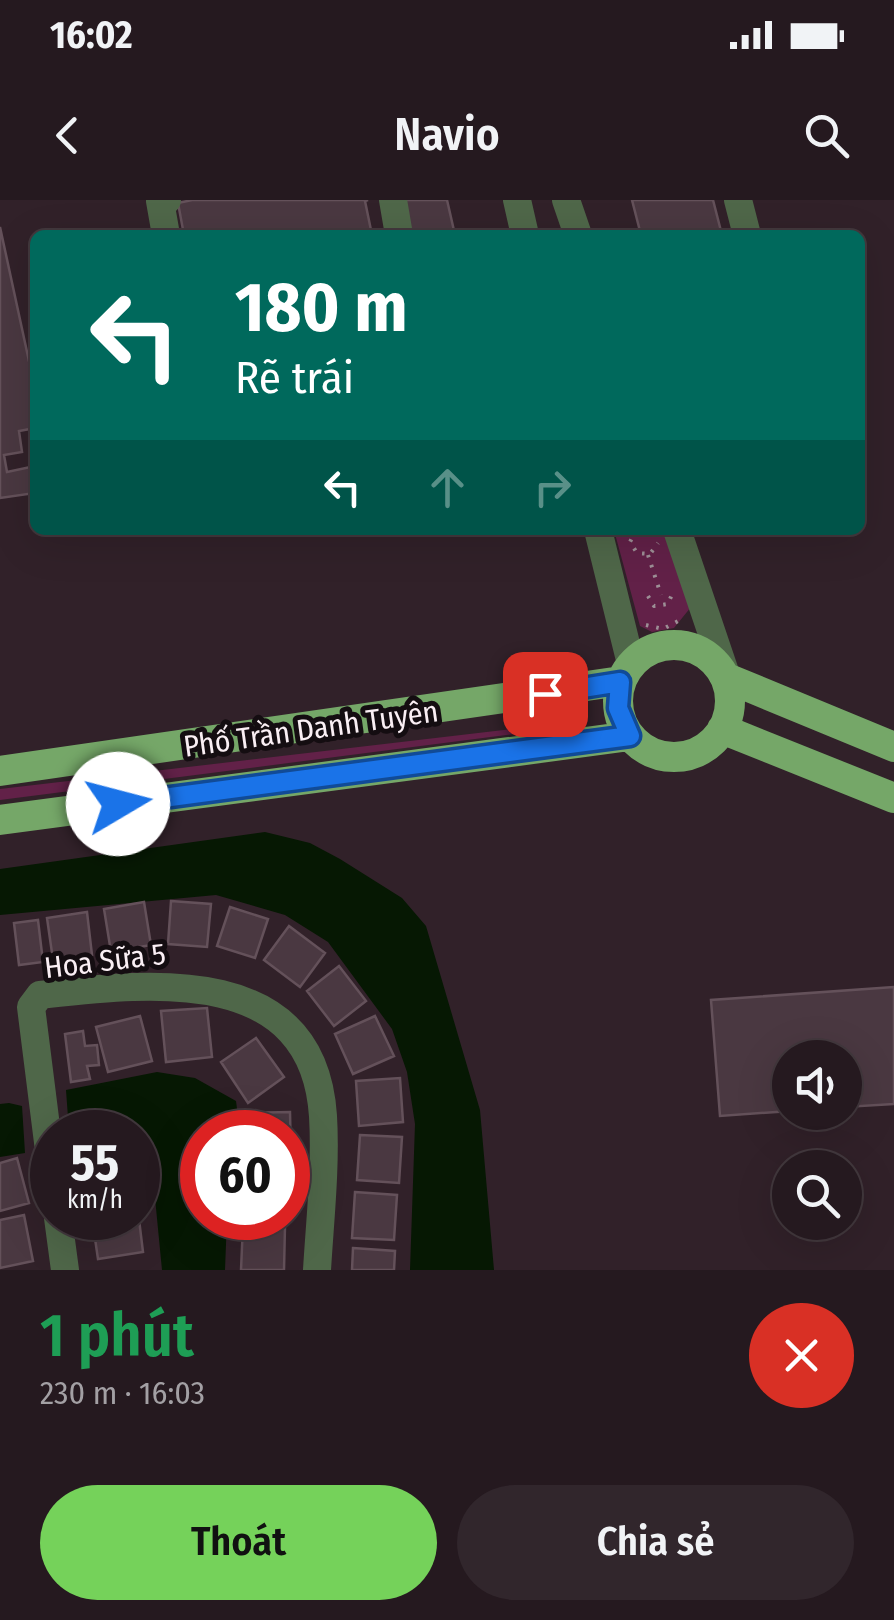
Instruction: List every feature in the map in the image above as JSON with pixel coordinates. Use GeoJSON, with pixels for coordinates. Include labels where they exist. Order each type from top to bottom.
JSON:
{"type":"FeatureCollection","features":[{"type":"Feature","properties":{"kind":"main road"},"geometry":{"type":"LineString","coordinates":[[728,678],[730,704],[722,729],[704,748],[676,757],[654,754],[630,736],[618,708],[626,673],[655,648],[680,645],[710,657],[728,678],[894,747]]}},
{"type":"Feature","properties":{"kind":"main road","name":"Phố Trần Danh Tuyên"},"geometry":{"type":"LineString","coordinates":[[0,771],[626,673]]}},
{"type":"Feature","properties":{"kind":"main road"},"geometry":{"type":"LineString","coordinates":[[722,729],[894,798]]}},
{"type":"Feature","properties":{"kind":"main road","name":"Phố Trần Danh Tuyên"},"geometry":{"type":"LineString","coordinates":[[0,820],[630,736]]}},
{"type":"Feature","properties":{"kind":"street"},"geometry":{"type":"LineString","coordinates":[[165,230],[160,202],[167,200]]}},
{"type":"Feature","properties":{"kind":"street"},"geometry":{"type":"LineString","coordinates":[[392,200],[399,230]]}},
{"type":"Feature","properties":{"kind":"street"},"geometry":{"type":"LineString","coordinates":[[516,200],[524,230]]}},
{"type":"Feature","properties":{"kind":"street"},"geometry":{"type":"LineString","coordinates":[[566,200],[576,230]]}},
{"type":"Feature","properties":{"kind":"street"},"geometry":{"type":"LineString","coordinates":[[738,200],[746,230]]}},
{"type":"Feature","properties":{"kind":"street"},"geometry":{"type":"LineString","coordinates":[[599,535],[626,673]]}},
{"type":"Feature","properties":{"kind":"street"},"geometry":{"type":"LineString","coordinates":[[668,535],[728,678]]}},
{"type":"Feature","properties":{"kind":"street","name":"Hoa Sữa 5"},"geometry":{"type":"LineString","coordinates":[[44,1110],[31,1006],[40,995],[182,984],[251,1002],[280,1022],[303,1050],[323,1112],[317,1270]]}},
{"type":"Feature","properties":{"kind":"street"},"geometry":{"type":"LineString","coordinates":[[61,1240],[65,1270]]}},
{"type":"Feature","properties":{"kind":"path"},"geometry":{"type":"LineString","coordinates":[[634,535],[631,546],[637,553],[648,554]]}},
{"type":"Feature","properties":{"kind":"path"},"geometry":{"type":"LineString","coordinates":[[648,554],[665,535]]}},
{"type":"Feature","properties":{"kind":"path"},"geometry":{"type":"LineString","coordinates":[[648,554],[660,595]]}},
{"type":"Feature","properties":{"kind":"path"},"geometry":{"type":"LineString","coordinates":[[648,596],[654,606],[661,608],[668,604],[672,594]]}},
{"type":"Feature","properties":{"kind":"path"},"geometry":{"type":"LineString","coordinates":[[640,621],[652,628],[672,626],[688,606]]}},
{"type":"Feature","properties":{"kind":"shaded area"},"geometry":{"type":"Polygon","coordinates":[[[615,535],[669,535],[691,607],[674,628],[652,632],[640,626],[615,535]]]}},
{"type":"Feature","properties":{"kind":"shaded area"},"geometry":{"type":"Polygon","coordinates":[[[530,727],[538,731],[0,800],[0,789],[530,727]]]}},
{"type":"Feature","properties":{"kind":"shaded area"},"geometry":{"type":"Polygon","coordinates":[[[265,832],[310,843],[340,859],[402,898],[426,926],[480,1110],[494,1270],[410,1270],[415,1124],[407,1072],[392,1029],[328,942],[285,915],[216,895],[0,915],[0,869],[265,832]]]}},
{"type":"Feature","properties":{"kind":"shaded area"},"geometry":{"type":"Polygon","coordinates":[[[157,1072],[195,1078],[236,1101],[237,1110],[180,1110],[180,1240],[226,1240],[225,1270],[162,1270],[160,1110],[67,1110],[66,1090],[157,1072]]]}},
{"type":"Feature","properties":{"kind":"shaded area"},"geometry":{"type":"Polygon","coordinates":[[[0,1104],[22,1106],[25,1153],[0,1157],[0,1104]]]}},
{"type":"Feature","properties":{"kind":"building"},"geometry":{"type":"Polygon","coordinates":[[[368,200],[365,201],[371,230],[183,230],[178,203],[368,200]]]}},
{"type":"Feature","properties":{"kind":"building"},"geometry":{"type":"Polygon","coordinates":[[[403,200],[447,200],[454,230],[409,230],[403,200]]]}},
{"type":"Feature","properties":{"kind":"building"},"geometry":{"type":"Polygon","coordinates":[[[632,200],[713,200],[721,230],[640,230],[632,200]]]}},
{"type":"Feature","properties":{"kind":"building"},"geometry":{"type":"Polygon","coordinates":[[[0,227],[30,366],[30,429],[19,431],[22,452],[4,455],[7,472],[30,467],[30,494],[0,498],[0,227]]]}},
{"type":"Feature","properties":{"kind":"building"},"geometry":{"type":"Polygon","coordinates":[[[171,901],[211,904],[207,947],[168,944],[171,901]]]}},
{"type":"Feature","properties":{"kind":"building"},"geometry":{"type":"Polygon","coordinates":[[[144,902],[151,945],[111,952],[104,909],[144,902]]]}},
{"type":"Feature","properties":{"kind":"building"},"geometry":{"type":"Polygon","coordinates":[[[230,907],[268,919],[255,958],[217,946],[230,907]]]}},
{"type":"Feature","properties":{"kind":"building"},"geometry":{"type":"Polygon","coordinates":[[[87,912],[92,955],[53,960],[47,918],[87,912]]]}},
{"type":"Feature","properties":{"kind":"building"},"geometry":{"type":"Polygon","coordinates":[[[38,920],[43,962],[19,965],[14,923],[38,920]]]}},
{"type":"Feature","properties":{"kind":"building"},"geometry":{"type":"Polygon","coordinates":[[[289,926],[325,953],[300,987],[264,960],[289,926]]]}},
{"type":"Feature","properties":{"kind":"building"},"geometry":{"type":"Polygon","coordinates":[[[339,966],[366,1001],[334,1026],[307,991],[339,966]]]}},
{"type":"Feature","properties":{"kind":"building"},"geometry":{"type":"Polygon","coordinates":[[[894,987],[894,1104],[862,1106],[862,1040],[772,1040],[772,1112],[720,1116],[711,1000],[894,987]]]}},
{"type":"Feature","properties":{"kind":"building"},"geometry":{"type":"Polygon","coordinates":[[[207,1008],[212,1057],[166,1062],[161,1011],[207,1008]]]}},
{"type":"Feature","properties":{"kind":"building"},"geometry":{"type":"Polygon","coordinates":[[[140,1016],[152,1061],[108,1072],[96,1027],[140,1016]]]}},
{"type":"Feature","properties":{"kind":"building"},"geometry":{"type":"Polygon","coordinates":[[[375,1016],[394,1056],[353,1074],[335,1034],[375,1016]]]}},
{"type":"Feature","properties":{"kind":"building"},"geometry":{"type":"Polygon","coordinates":[[[83,1031],[85,1046],[97,1045],[99,1065],[87,1066],[90,1079],[71,1082],[65,1034],[83,1031]]]}},
{"type":"Feature","properties":{"kind":"building"},"geometry":{"type":"Polygon","coordinates":[[[256,1038],[284,1077],[248,1103],[221,1062],[256,1038]]]}},
{"type":"Feature","properties":{"kind":"building"},"geometry":{"type":"Polygon","coordinates":[[[400,1078],[403,1122],[359,1126],[356,1081],[400,1078]]]}},
{"type":"Feature","properties":{"kind":"building"},"geometry":{"type":"Polygon","coordinates":[[[360,1135],[402,1137],[399,1183],[357,1180],[360,1135]]]}},
{"type":"Feature","properties":{"kind":"building"},"geometry":{"type":"Polygon","coordinates":[[[17,1158],[29,1203],[0,1211],[0,1163],[17,1158]]]}},
{"type":"Feature","properties":{"kind":"building"},"geometry":{"type":"Polygon","coordinates":[[[355,1192],[397,1195],[394,1240],[352,1238],[355,1192]]]}},
{"type":"Feature","properties":{"kind":"building"},"geometry":{"type":"Polygon","coordinates":[[[24,1215],[33,1261],[0,1268],[0,1220],[24,1215]]]}},
{"type":"Feature","properties":{"kind":"building"},"geometry":{"type":"Polygon","coordinates":[[[95,1240],[142,1240],[143,1252],[98,1259],[95,1240]]]}},
{"type":"Feature","properties":{"kind":"building"},"geometry":{"type":"Polygon","coordinates":[[[242,1240],[285,1240],[284,1270],[241,1270],[242,1240]]]}},
{"type":"Feature","properties":{"kind":"building"},"geometry":{"type":"Polygon","coordinates":[[[353,1248],[395,1251],[394,1270],[352,1270],[353,1248]]]}},
{"type":"Feature","properties":{"kind":"route"},"geometry":{"type":"LineString","coordinates":[[118,804],[630,736],[622,725],[618,708],[620,682],[545,694]]}}]}
